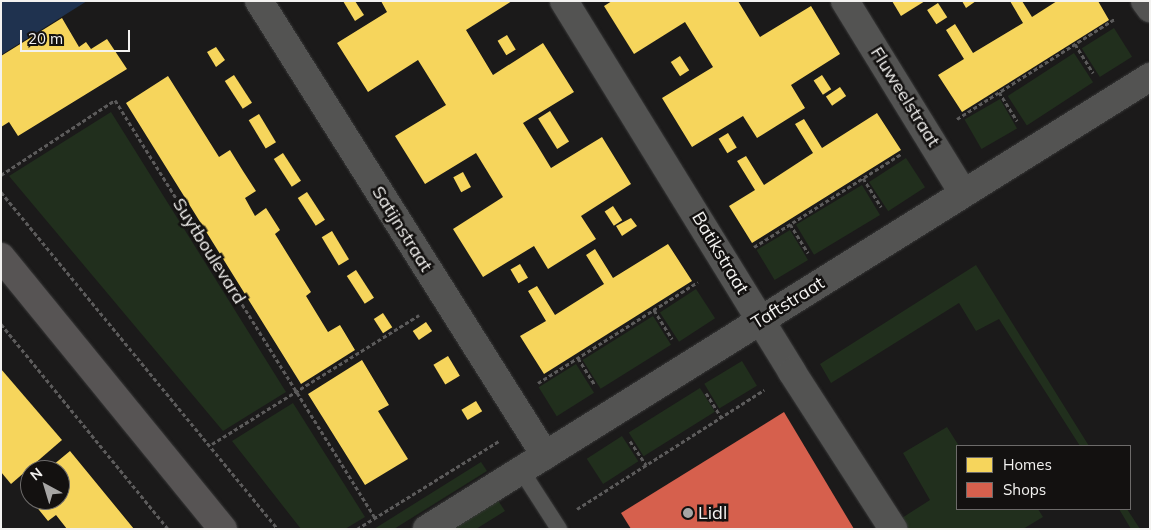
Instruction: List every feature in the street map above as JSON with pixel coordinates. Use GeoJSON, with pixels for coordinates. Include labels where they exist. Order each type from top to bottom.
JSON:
{"type":"FeatureCollection","features":[{"type":"Feature","properties":{"kind":"street","name":"Satijnstraat"},"geometry":{"type":"LineString","coordinates":[[259,1],[545,455]]}},
{"type":"Feature","properties":{"kind":"street","name":"Batikstraat"},"geometry":{"type":"LineString","coordinates":[[564,1],[792,372],[893,529]]}},
{"type":"Feature","properties":{"kind":"street","name":"Fluweelstraat"},"geometry":{"type":"LineString","coordinates":[[845,1],[963,193]]}},
{"type":"Feature","properties":{"kind":"street"},"geometry":{"type":"LineString","coordinates":[[1146,1],[1150,8]]}},
{"type":"Feature","properties":{"kind":"street","name":"Taftstraat"},"geometry":{"type":"LineString","coordinates":[[427,529],[1150,77]]}},
{"type":"Feature","properties":{"kind":"street"},"geometry":{"type":"LineString","coordinates":[[1,257],[223,529]]}},
{"type":"Feature","properties":{"kind":"lane"},"geometry":{"type":"LineString","coordinates":[[521,470],[557,526]]}},
{"type":"Feature","properties":{"kind":"path"},"geometry":{"type":"LineString","coordinates":[[510,401],[1117,17]]}},
{"type":"Feature","properties":{"kind":"path","name":"Suytboulevard"},"geometry":{"type":"LineString","coordinates":[[1,175],[115,100],[375,518]]}},
{"type":"Feature","properties":{"kind":"path"},"geometry":{"type":"LineString","coordinates":[[1,192],[212,444],[278,529]]}},
{"type":"Feature","properties":{"kind":"path"},"geometry":{"type":"LineString","coordinates":[[212,444],[297,393],[445,298]]}},
{"type":"Feature","properties":{"kind":"path"},"geometry":{"type":"LineString","coordinates":[[1,324],[168,529]]}},
{"type":"Feature","properties":{"kind":"path"},"geometry":{"type":"LineString","coordinates":[[557,526],[792,372]]}},
{"type":"Feature","properties":{"kind":"path"},"geometry":{"type":"LineString","coordinates":[[357,529],[525,425]]}},
{"type":"Feature","properties":{"kind":"green space"},"geometry":{"type":"Polygon","coordinates":[[[1114,28],[1132,57],[1100,77],[1082,48],[1114,28]]]}},
{"type":"Feature","properties":{"kind":"green space"},"geometry":{"type":"Polygon","coordinates":[[[1074,53],[1093,82],[1027,125],[1008,96],[1074,53]]]}},
{"type":"Feature","properties":{"kind":"green space"},"geometry":{"type":"Polygon","coordinates":[[[1000,99],[1017,128],[981,149],[964,120],[1000,99]]]}},
{"type":"Feature","properties":{"kind":"green space"},"geometry":{"type":"Polygon","coordinates":[[[111,112],[286,392],[223,431],[9,176],[111,112]]]}},
{"type":"Feature","properties":{"kind":"green space"},"geometry":{"type":"Polygon","coordinates":[[[906,158],[925,187],[888,211],[869,182],[906,158]]]}},
{"type":"Feature","properties":{"kind":"green space"},"geometry":{"type":"Polygon","coordinates":[[[862,185],[880,215],[814,255],[796,225],[862,185]]]}},
{"type":"Feature","properties":{"kind":"green space"},"geometry":{"type":"Polygon","coordinates":[[[790,230],[808,260],[775,280],[757,250],[790,230]]]}},
{"type":"Feature","properties":{"kind":"green space"},"geometry":{"type":"Polygon","coordinates":[[[976,265],[1088,445],[1079,445],[999,319],[976,331],[959,303],[831,383],[820,364],[976,265]]]}},
{"type":"Feature","properties":{"kind":"green space"},"geometry":{"type":"Polygon","coordinates":[[[696,289],[715,318],[679,342],[660,312],[696,289]]]}},
{"type":"Feature","properties":{"kind":"green space"},"geometry":{"type":"Polygon","coordinates":[[[653,316],[671,345],[601,389],[583,360],[653,316]]]}},
{"type":"Feature","properties":{"kind":"green space"},"geometry":{"type":"Polygon","coordinates":[[[742,361],[757,386],[719,409],[704,384],[742,361]]]}},
{"type":"Feature","properties":{"kind":"green space"},"geometry":{"type":"Polygon","coordinates":[[[576,364],[594,393],[557,416],[539,387],[576,364]]]}},
{"type":"Feature","properties":{"kind":"green space"},"geometry":{"type":"Polygon","coordinates":[[[700,388],[715,412],[644,456],[629,433],[700,388]]]}},
{"type":"Feature","properties":{"kind":"green space"},"geometry":{"type":"Polygon","coordinates":[[[293,403],[365,517],[345,529],[301,529],[232,441],[293,403]]]}},
{"type":"Feature","properties":{"kind":"green space"},"geometry":{"type":"Polygon","coordinates":[[[947,427],[958,445],[956,445],[956,510],[1039,510],[1043,517],[1023,529],[893,529],[891,525],[930,500],[903,453],[947,427]]]}},
{"type":"Feature","properties":{"kind":"green space"},"geometry":{"type":"Polygon","coordinates":[[[622,436],[638,461],[603,484],[587,459],[622,436]]]}},
{"type":"Feature","properties":{"kind":"green space"},"geometry":{"type":"Polygon","coordinates":[[[481,462],[487,471],[394,529],[374,529],[481,462]]]}},
{"type":"Feature","properties":{"kind":"green space"},"geometry":{"type":"Polygon","coordinates":[[[497,499],[505,511],[476,529],[449,529],[497,499]]]}},
{"type":"Feature","properties":{"kind":"green space"},"geometry":{"type":"Polygon","coordinates":[[[1120,510],[1128,510],[1140,529],[1131,529],[1120,510]]]}},
{"type":"Feature","properties":{"kind":"water"},"geometry":{"type":"Polygon","coordinates":[[[1,1],[87,1],[1,55],[1,1]]]}},
{"type":"Feature","properties":{"kind":"building: Homes"},"geometry":{"type":"Polygon","coordinates":[[[343,1],[355,1],[364,15],[355,21],[343,1]]]}},
{"type":"Feature","properties":{"kind":"building: Homes"},"geometry":{"type":"Polygon","coordinates":[[[381,1],[512,1],[466,30],[493,75],[543,43],[574,92],[523,123],[551,168],[602,137],[631,184],[581,216],[596,239],[548,269],[534,246],[483,277],[453,229],[503,197],[476,153],[425,184],[395,136],[446,105],[418,60],[368,92],[337,43],[387,12],[381,1]]]}},
{"type":"Feature","properties":{"kind":"building: Homes"},"geometry":{"type":"Polygon","coordinates":[[[612,1],[738,1],[760,37],[811,6],[840,54],[791,85],[805,108],[757,138],[743,116],[692,147],[662,98],[713,67],[685,22],[634,54],[604,6],[612,1]]]}},
{"type":"Feature","properties":{"kind":"building: Homes"},"geometry":{"type":"Polygon","coordinates":[[[892,1],[925,1],[901,16],[892,1]]]}},
{"type":"Feature","properties":{"kind":"building: Homes"},"geometry":{"type":"Polygon","coordinates":[[[962,1],[976,1],[966,8],[962,1]]]}},
{"type":"Feature","properties":{"kind":"building: Homes"},"geometry":{"type":"Polygon","coordinates":[[[1010,1],[1022,1],[1032,17],[1057,1],[1098,1],[1109,20],[962,112],[938,75],[964,59],[946,30],[955,24],[973,53],[1023,23],[1010,1]]]}},
{"type":"Feature","properties":{"kind":"building: Homes"},"geometry":{"type":"Polygon","coordinates":[[[938,3],[947,17],[936,24],[927,10],[938,3]]]}},
{"type":"Feature","properties":{"kind":"building: Homes"},"geometry":{"type":"Polygon","coordinates":[[[62,18],[79,47],[86,42],[91,49],[107,39],[127,69],[18,136],[9,122],[1,127],[1,56],[62,18]]]}},
{"type":"Feature","properties":{"kind":"building: Homes"},"geometry":{"type":"Polygon","coordinates":[[[507,35],[516,50],[506,55],[498,41],[507,35]]]}},
{"type":"Feature","properties":{"kind":"building: Homes"},"geometry":{"type":"Polygon","coordinates":[[[216,47],[225,60],[216,67],[207,52],[216,47]]]}},
{"type":"Feature","properties":{"kind":"building: Homes"},"geometry":{"type":"Polygon","coordinates":[[[680,56],[689,70],[680,76],[671,62],[680,56]]]}},
{"type":"Feature","properties":{"kind":"building: Homes"},"geometry":{"type":"Polygon","coordinates":[[[234,75],[252,103],[243,109],[225,81],[234,75]]]}},
{"type":"Feature","properties":{"kind":"building: Homes"},"geometry":{"type":"Polygon","coordinates":[[[822,75],[831,89],[823,95],[814,80],[822,75]]]}},
{"type":"Feature","properties":{"kind":"building: Homes"},"geometry":{"type":"Polygon","coordinates":[[[168,76],[219,157],[230,150],[256,191],[245,198],[255,216],[266,208],[280,230],[275,234],[311,292],[306,296],[328,332],[340,325],[355,350],[301,384],[126,103],[168,76]]]}},
{"type":"Feature","properties":{"kind":"building: Homes"},"geometry":{"type":"Polygon","coordinates":[[[840,87],[846,96],[832,106],[826,97],[840,87]]]}},
{"type":"Feature","properties":{"kind":"building: Homes"},"geometry":{"type":"Polygon","coordinates":[[[550,111],[569,142],[557,149],[538,118],[550,111]]]}},
{"type":"Feature","properties":{"kind":"building: Homes"},"geometry":{"type":"Polygon","coordinates":[[[877,113],[901,150],[752,243],[729,206],[755,190],[737,161],[746,156],[764,185],[813,153],[795,124],[804,119],[822,148],[877,113]]]}},
{"type":"Feature","properties":{"kind":"building: Homes"},"geometry":{"type":"Polygon","coordinates":[[[259,114],[276,142],[266,148],[249,120],[259,114]]]}},
{"type":"Feature","properties":{"kind":"building: Homes"},"geometry":{"type":"Polygon","coordinates":[[[728,133],[737,148],[727,153],[719,139],[728,133]]]}},
{"type":"Feature","properties":{"kind":"building: Homes"},"geometry":{"type":"Polygon","coordinates":[[[283,153],[301,181],[292,187],[274,159],[283,153]]]}},
{"type":"Feature","properties":{"kind":"building: Homes"},"geometry":{"type":"Polygon","coordinates":[[[463,172],[471,187],[461,192],[453,177],[463,172]]]}},
{"type":"Feature","properties":{"kind":"building: Homes"},"geometry":{"type":"Polygon","coordinates":[[[307,192],[325,220],[316,226],[298,198],[307,192]]]}},
{"type":"Feature","properties":{"kind":"building: Homes"},"geometry":{"type":"Polygon","coordinates":[[[613,206],[622,220],[614,226],[605,211],[613,206]]]}},
{"type":"Feature","properties":{"kind":"building: Homes"},"geometry":{"type":"Polygon","coordinates":[[[631,218],[637,226],[622,236],[616,226],[631,218]]]}},
{"type":"Feature","properties":{"kind":"building: Homes"},"geometry":{"type":"Polygon","coordinates":[[[332,231],[349,259],[339,265],[322,237],[332,231]]]}},
{"type":"Feature","properties":{"kind":"building: Homes"},"geometry":{"type":"Polygon","coordinates":[[[668,244],[692,281],[544,374],[520,336],[546,321],[528,291],[537,286],[555,315],[604,284],[586,255],[595,249],[613,278],[668,244]]]}},
{"type":"Feature","properties":{"kind":"building: Homes"},"geometry":{"type":"Polygon","coordinates":[[[520,264],[528,278],[518,283],[510,270],[520,264]]]}},
{"type":"Feature","properties":{"kind":"building: Homes"},"geometry":{"type":"Polygon","coordinates":[[[356,270],[374,298],[365,304],[347,276],[356,270]]]}},
{"type":"Feature","properties":{"kind":"building: Homes"},"geometry":{"type":"Polygon","coordinates":[[[383,313],[392,327],[383,333],[374,319],[383,313]]]}},
{"type":"Feature","properties":{"kind":"building: Homes"},"geometry":{"type":"Polygon","coordinates":[[[426,322],[432,331],[419,340],[413,331],[426,322]]]}},
{"type":"Feature","properties":{"kind":"building: Homes"},"geometry":{"type":"Polygon","coordinates":[[[448,356],[460,376],[445,384],[433,365],[448,356]]]}},
{"type":"Feature","properties":{"kind":"building: Homes"},"geometry":{"type":"Polygon","coordinates":[[[362,360],[389,405],[378,411],[408,459],[365,485],[308,394],[362,360]]]}},
{"type":"Feature","properties":{"kind":"building: Homes"},"geometry":{"type":"Polygon","coordinates":[[[1,369],[62,440],[39,460],[20,460],[20,476],[11,484],[1,472],[1,369]]]}},
{"type":"Feature","properties":{"kind":"building: Homes"},"geometry":{"type":"Polygon","coordinates":[[[476,401],[482,411],[468,420],[461,410],[476,401]]]}},
{"type":"Feature","properties":{"kind":"building: Homes"},"geometry":{"type":"Polygon","coordinates":[[[70,451],[134,529],[67,529],[56,515],[48,521],[39,510],[70,510],[70,460],[59,460],[70,451]]]}},
{"type":"Feature","properties":{"kind":"building: Shops"},"geometry":{"type":"Polygon","coordinates":[[[784,412],[854,529],[631,529],[621,513],[784,412]]]}},
{"type":"Feature","properties":{"kind":"place","name":"Lidl"},"geometry":{"type":"Point","coordinates":[688,513]}}]}
